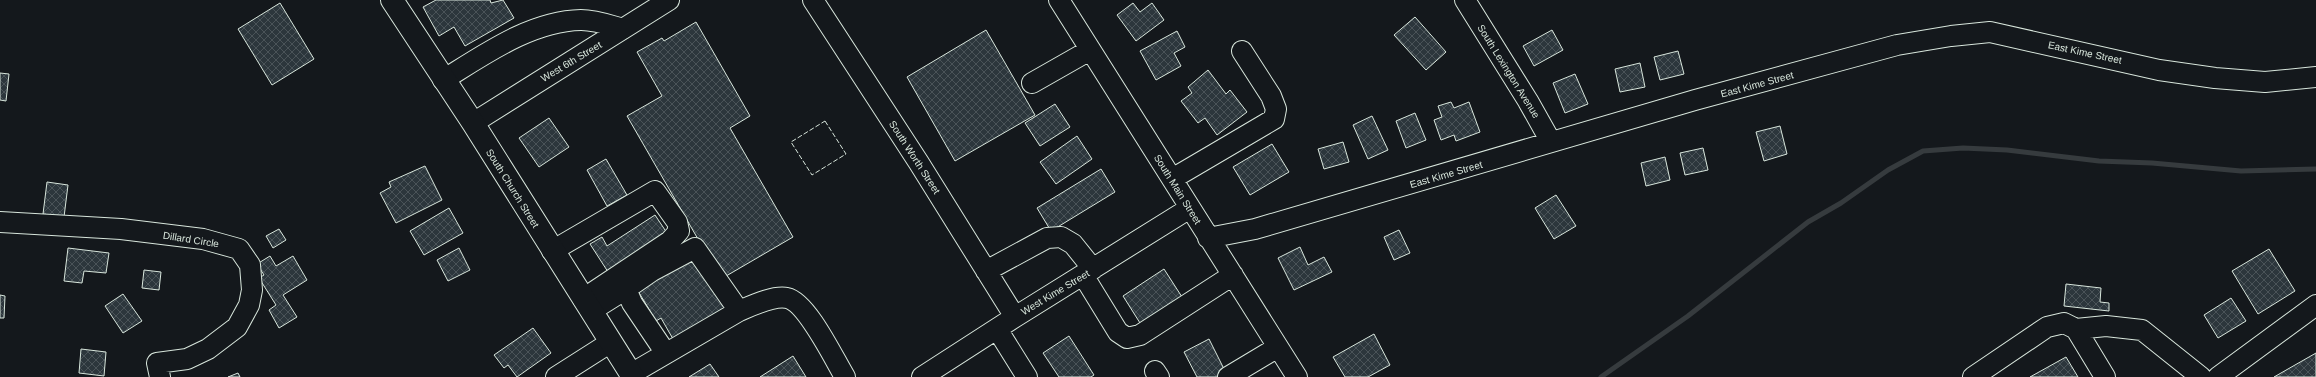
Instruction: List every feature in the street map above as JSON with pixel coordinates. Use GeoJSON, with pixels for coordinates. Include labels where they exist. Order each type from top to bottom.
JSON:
{"type":"FeatureCollection","features":[{"type":"Feature","properties":{"kind":"main road","name":"South Church Street"},"geometry":{"type":"LineString","coordinates":[[392,0],[632,375]]}},
{"type":"Feature","properties":{"kind":"street","name":"West 6th Street"},"geometry":{"type":"LineString","coordinates":[[472,123],[669,0]]}},
{"type":"Feature","properties":{"kind":"street","name":"South Worth Street"},"geometry":{"type":"LineString","coordinates":[[813,0],[1015,316]]}},
{"type":"Feature","properties":{"kind":"street","name":"South Main Street"},"geometry":{"type":"LineString","coordinates":[[1059,0],[1297,377]]}},
{"type":"Feature","properties":{"kind":"street","name":"South Lexington Avenue"},"geometry":{"type":"LineString","coordinates":[[1465,0],[1528,101],[1551,142]]}},
{"type":"Feature","properties":{"kind":"street"},"geometry":{"type":"LineString","coordinates":[[443,80],[486,53],[527,33],[558,24],[581,20],[597,21],[623,29]]}},
{"type":"Feature","properties":{"kind":"street","name":"East Kime Street"},"geometry":{"type":"LineString","coordinates":[[1208,238],[1255,229],[1695,100],[1897,46],[1990,32],[2159,70],[2215,78],[2265,82],[2316,77]]}},
{"type":"Feature","properties":{"kind":"street"},"geometry":{"type":"LineString","coordinates":[[1032,83],[1090,50]]}},
{"type":"Feature","properties":{"kind":"street"},"geometry":{"type":"LineString","coordinates":[[1172,179],[1274,119],[1276,109],[1271,96],[1242,51]]}},
{"type":"Feature","properties":{"kind":"street"},"geometry":{"type":"LineString","coordinates":[[552,252],[655,191],[676,222],[679,232],[670,241],[587,305]]}},
{"type":"Feature","properties":{"kind":"street","name":"West Kime Street"},"geometry":{"type":"LineString","coordinates":[[922,377],[1015,316],[1190,208]]}},
{"type":"Feature","properties":{"kind":"street","name":"Dillard Circle"},"geometry":{"type":"LineString","coordinates":[[0,222],[121,229],[203,239],[239,249],[250,265],[252,290],[249,306],[237,327],[208,349],[187,359],[157,362],[160,377]]}},
{"type":"Feature","properties":{"kind":"street"},"geometry":{"type":"LineString","coordinates":[[986,271],[1047,238],[1061,238],[1073,244],[1118,332],[1127,338],[1140,334],[1233,275]]}},
{"type":"Feature","properties":{"kind":"street"},"geometry":{"type":"LineString","coordinates":[[587,305],[626,289],[652,271],[695,248],[739,311]]}},
{"type":"Feature","properties":{"kind":"street"},"geometry":{"type":"LineString","coordinates":[[626,289],[632,303],[665,352]]}},
{"type":"Feature","properties":{"kind":"street"},"geometry":{"type":"LineString","coordinates":[[632,375],[665,352],[739,311],[760,302],[787,298],[801,307],[845,377]]}},
{"type":"Feature","properties":{"kind":"street"},"geometry":{"type":"LineString","coordinates":[[2218,377],[2316,305]]}},
{"type":"Feature","properties":{"kind":"street"},"geometry":{"type":"LineString","coordinates":[[1972,377],[2047,327],[2064,323],[2076,329],[2106,326],[2142,330],[2201,377]]}},
{"type":"Feature","properties":{"kind":"street"},"geometry":{"type":"LineString","coordinates":[[997,329],[1027,377]]}},
{"type":"Feature","properties":{"kind":"street"},"geometry":{"type":"LineString","coordinates":[[2076,329],[2105,377]]}},
{"type":"Feature","properties":{"kind":"street"},"geometry":{"type":"LineString","coordinates":[[556,377],[611,342]]}},
{"type":"Feature","properties":{"kind":"street"},"geometry":{"type":"LineString","coordinates":[[1228,377],[1278,347]]}},
{"type":"Feature","properties":{"kind":"building"},"geometry":{"type":"Polygon","coordinates":[[[436,0],[490,0],[491,3],[503,0],[514,18],[465,46],[454,27],[439,36],[423,7],[436,0]]]}},
{"type":"Feature","properties":{"kind":"building"},"geometry":{"type":"Polygon","coordinates":[[[280,3],[314,59],[272,85],[238,29],[280,3]]]}},
{"type":"Feature","properties":{"kind":"building"},"geometry":{"type":"Polygon","coordinates":[[[1133,3],[1140,12],[1152,3],[1164,20],[1136,41],[1117,15],[1133,3]]]}},
{"type":"Feature","properties":{"kind":"building"},"geometry":{"type":"Polygon","coordinates":[[[1415,17],[1446,52],[1426,70],[1394,35],[1415,17]]]}},
{"type":"Feature","properties":{"kind":"building"},"geometry":{"type":"Polygon","coordinates":[[[696,22],[750,116],[730,128],[793,237],[721,279],[627,116],[662,96],[637,52],[662,38],[664,41],[696,22]]]}},
{"type":"Feature","properties":{"kind":"building"},"geometry":{"type":"Polygon","coordinates":[[[986,30],[1035,115],[955,161],[907,77],[986,30]]]}},
{"type":"Feature","properties":{"kind":"building"},"geometry":{"type":"Polygon","coordinates":[[[1552,30],[1563,50],[1534,66],[1523,46],[1552,30]]]}},
{"type":"Feature","properties":{"kind":"building"},"geometry":{"type":"Polygon","coordinates":[[[1177,31],[1185,47],[1174,53],[1181,66],[1156,80],[1140,51],[1177,31]]]}},
{"type":"Feature","properties":{"kind":"building"},"geometry":{"type":"Polygon","coordinates":[[[1678,51],[1684,74],[1660,80],[1654,57],[1678,51]]]}},
{"type":"Feature","properties":{"kind":"building"},"geometry":{"type":"Polygon","coordinates":[[[1640,63],[1645,87],[1620,92],[1615,69],[1640,63]]]}},
{"type":"Feature","properties":{"kind":"building"},"geometry":{"type":"Polygon","coordinates":[[[1208,70],[1226,94],[1230,90],[1247,112],[1217,135],[1205,118],[1198,123],[1181,101],[1192,93],[1188,87],[1208,70]]]}},
{"type":"Feature","properties":{"kind":"building"},"geometry":{"type":"Polygon","coordinates":[[[0,73],[9,74],[6,101],[0,100],[0,73]]]}},
{"type":"Feature","properties":{"kind":"building"},"geometry":{"type":"Polygon","coordinates":[[[1575,74],[1588,104],[1565,113],[1553,83],[1575,74]]]}},
{"type":"Feature","properties":{"kind":"building"},"geometry":{"type":"Polygon","coordinates":[[[1451,102],[1454,108],[1469,102],[1480,132],[1456,141],[1454,135],[1441,140],[1434,120],[1442,117],[1438,106],[1451,102]]]}},
{"type":"Feature","properties":{"kind":"building"},"geometry":{"type":"Polygon","coordinates":[[[1055,104],[1070,127],[1040,146],[1025,123],[1055,104]]]}},
{"type":"Feature","properties":{"kind":"building"},"geometry":{"type":"Polygon","coordinates":[[[1415,113],[1426,140],[1406,148],[1396,121],[1415,113]]]}},
{"type":"Feature","properties":{"kind":"building"},"geometry":{"type":"Polygon","coordinates":[[[1372,116],[1388,150],[1368,159],[1353,125],[1372,116]]]}},
{"type":"Feature","properties":{"kind":"building"},"geometry":{"type":"Polygon","coordinates":[[[549,118],[569,147],[539,167],[519,138],[549,118]]]}},
{"type":"Feature","properties":{"kind":"building"},"geometry":{"type":"Polygon","coordinates":[[[1780,126],[1787,154],[1764,161],[1756,132],[1780,126]]]}},
{"type":"Feature","properties":{"kind":"building"},"geometry":{"type":"Polygon","coordinates":[[[1077,136],[1092,159],[1056,184],[1040,162],[1077,136]]]}},
{"type":"Feature","properties":{"kind":"building"},"geometry":{"type":"Polygon","coordinates":[[[1343,142],[1349,162],[1324,169],[1318,149],[1343,142]]]}},
{"type":"Feature","properties":{"kind":"building"},"geometry":{"type":"Polygon","coordinates":[[[1272,144],[1289,172],[1250,195],[1233,167],[1272,144]]]}},
{"type":"Feature","properties":{"kind":"building"},"geometry":{"type":"Polygon","coordinates":[[[1703,148],[1708,170],[1685,175],[1680,153],[1703,148]]]}},
{"type":"Feature","properties":{"kind":"building"},"geometry":{"type":"Polygon","coordinates":[[[1665,157],[1670,180],[1646,186],[1641,163],[1665,157]]]}},
{"type":"Feature","properties":{"kind":"building"},"geometry":{"type":"Polygon","coordinates":[[[606,159],[627,195],[607,206],[587,170],[606,159]]]}},
{"type":"Feature","properties":{"kind":"building"},"geometry":{"type":"Polygon","coordinates":[[[425,166],[442,200],[396,223],[380,193],[391,187],[389,182],[425,166]]]}},
{"type":"Feature","properties":{"kind":"building"},"geometry":{"type":"Polygon","coordinates":[[[1101,169],[1115,192],[1051,231],[1037,208],[1101,169]]]}},
{"type":"Feature","properties":{"kind":"building"},"geometry":{"type":"Polygon","coordinates":[[[47,182],[68,185],[64,217],[43,214],[47,182]]]}},
{"type":"Feature","properties":{"kind":"building"},"geometry":{"type":"Polygon","coordinates":[[[1556,195],[1576,226],[1554,239],[1535,208],[1556,195]]]}},
{"type":"Feature","properties":{"kind":"building"},"geometry":{"type":"Polygon","coordinates":[[[449,208],[463,233],[424,255],[410,231],[449,208]]]}},
{"type":"Feature","properties":{"kind":"building"},"geometry":{"type":"Polygon","coordinates":[[[655,215],[669,236],[610,275],[590,244],[602,237],[607,246],[655,215]]]}},
{"type":"Feature","properties":{"kind":"building"},"geometry":{"type":"Polygon","coordinates":[[[279,229],[286,240],[273,248],[266,236],[279,229]]]}},
{"type":"Feature","properties":{"kind":"building"},"geometry":{"type":"Polygon","coordinates":[[[1399,230],[1410,253],[1394,260],[1384,237],[1399,230]]]}},
{"type":"Feature","properties":{"kind":"building"},"geometry":{"type":"Polygon","coordinates":[[[1300,247],[1308,265],[1324,257],[1332,272],[1294,290],[1278,258],[1300,247]]]}},
{"type":"Feature","properties":{"kind":"building"},"geometry":{"type":"Polygon","coordinates":[[[68,248],[109,253],[106,273],[84,271],[82,283],[64,281],[68,248]]]}},
{"type":"Feature","properties":{"kind":"building"},"geometry":{"type":"Polygon","coordinates":[[[459,248],[470,270],[448,281],[437,260],[459,248]]]}},
{"type":"Feature","properties":{"kind":"building"},"geometry":{"type":"Polygon","coordinates":[[[2269,249],[2295,291],[2258,314],[2232,271],[2269,249]]]}},
{"type":"Feature","properties":{"kind":"building"},"geometry":{"type":"Polygon","coordinates":[[[270,256],[276,266],[293,256],[307,280],[283,295],[297,317],[279,328],[269,310],[276,305],[259,278],[264,275],[257,264],[270,256]]]}},
{"type":"Feature","properties":{"kind":"building"},"geometry":{"type":"Polygon","coordinates":[[[695,256],[726,307],[673,339],[661,318],[656,321],[638,291],[695,256]]]}},
{"type":"Feature","properties":{"kind":"building"},"geometry":{"type":"Polygon","coordinates":[[[1164,269],[1182,297],[1140,323],[1123,296],[1164,269]]]}},
{"type":"Feature","properties":{"kind":"building"},"geometry":{"type":"Polygon","coordinates":[[[144,270],[161,272],[159,290],[142,288],[144,270]]]}},
{"type":"Feature","properties":{"kind":"building"},"geometry":{"type":"Polygon","coordinates":[[[2066,284],[2101,288],[2100,302],[2109,303],[2109,311],[2064,306],[2066,284]]]}},
{"type":"Feature","properties":{"kind":"building"},"geometry":{"type":"Polygon","coordinates":[[[123,294],[142,321],[123,333],[105,306],[123,294]]]}},
{"type":"Feature","properties":{"kind":"building"},"geometry":{"type":"Polygon","coordinates":[[[0,295],[5,296],[4,318],[0,318],[0,295]]]}},
{"type":"Feature","properties":{"kind":"building"},"geometry":{"type":"Polygon","coordinates":[[[2231,298],[2246,321],[2218,338],[2204,315],[2231,298]]]}},
{"type":"Feature","properties":{"kind":"building"},"geometry":{"type":"Polygon","coordinates":[[[533,328],[551,353],[517,377],[508,365],[504,368],[494,355],[533,328]]]}},
{"type":"Feature","properties":{"kind":"building"},"geometry":{"type":"Polygon","coordinates":[[[1374,334],[1390,365],[1368,377],[1345,377],[1333,357],[1374,334]]]}},
{"type":"Feature","properties":{"kind":"building"},"geometry":{"type":"Polygon","coordinates":[[[1069,336],[1094,375],[1091,377],[1059,377],[1043,353],[1069,336]]]}},
{"type":"Feature","properties":{"kind":"building"},"geometry":{"type":"Polygon","coordinates":[[[1209,339],[1228,377],[1197,377],[1184,352],[1209,339]]]}},
{"type":"Feature","properties":{"kind":"building"},"geometry":{"type":"Polygon","coordinates":[[[81,349],[106,352],[104,376],[79,373],[81,349]]]}},
{"type":"Feature","properties":{"kind":"building"},"geometry":{"type":"Polygon","coordinates":[[[2316,353],[2316,377],[2274,377],[2316,353]]]}},
{"type":"Feature","properties":{"kind":"building"},"geometry":{"type":"Polygon","coordinates":[[[793,356],[806,377],[760,377],[793,356]]]}},
{"type":"Feature","properties":{"kind":"building"},"geometry":{"type":"Polygon","coordinates":[[[2066,357],[2078,377],[2030,377],[2066,357]]]}},
{"type":"Feature","properties":{"kind":"building"},"geometry":{"type":"Polygon","coordinates":[[[710,364],[719,377],[689,377],[710,364]]]}},
{"type":"Feature","properties":{"kind":"building"},"geometry":{"type":"Polygon","coordinates":[[[238,373],[240,377],[228,377],[238,373]]]}},
{"type":"Feature","properties":{"kind":"waterway"},"geometry":{"type":"LineString","coordinates":[[1601,377],[1688,316],[1808,222],[1841,203],[1888,170],[1923,151],[1963,148],[2007,150],[2099,161],[2152,163],[2241,171],[2316,169]]}},
{"type":"Feature","properties":{"kind":"fence"},"geometry":{"type":"LineString","coordinates":[[825,121],[846,154],[812,175],[791,142],[825,121]]}}]}
